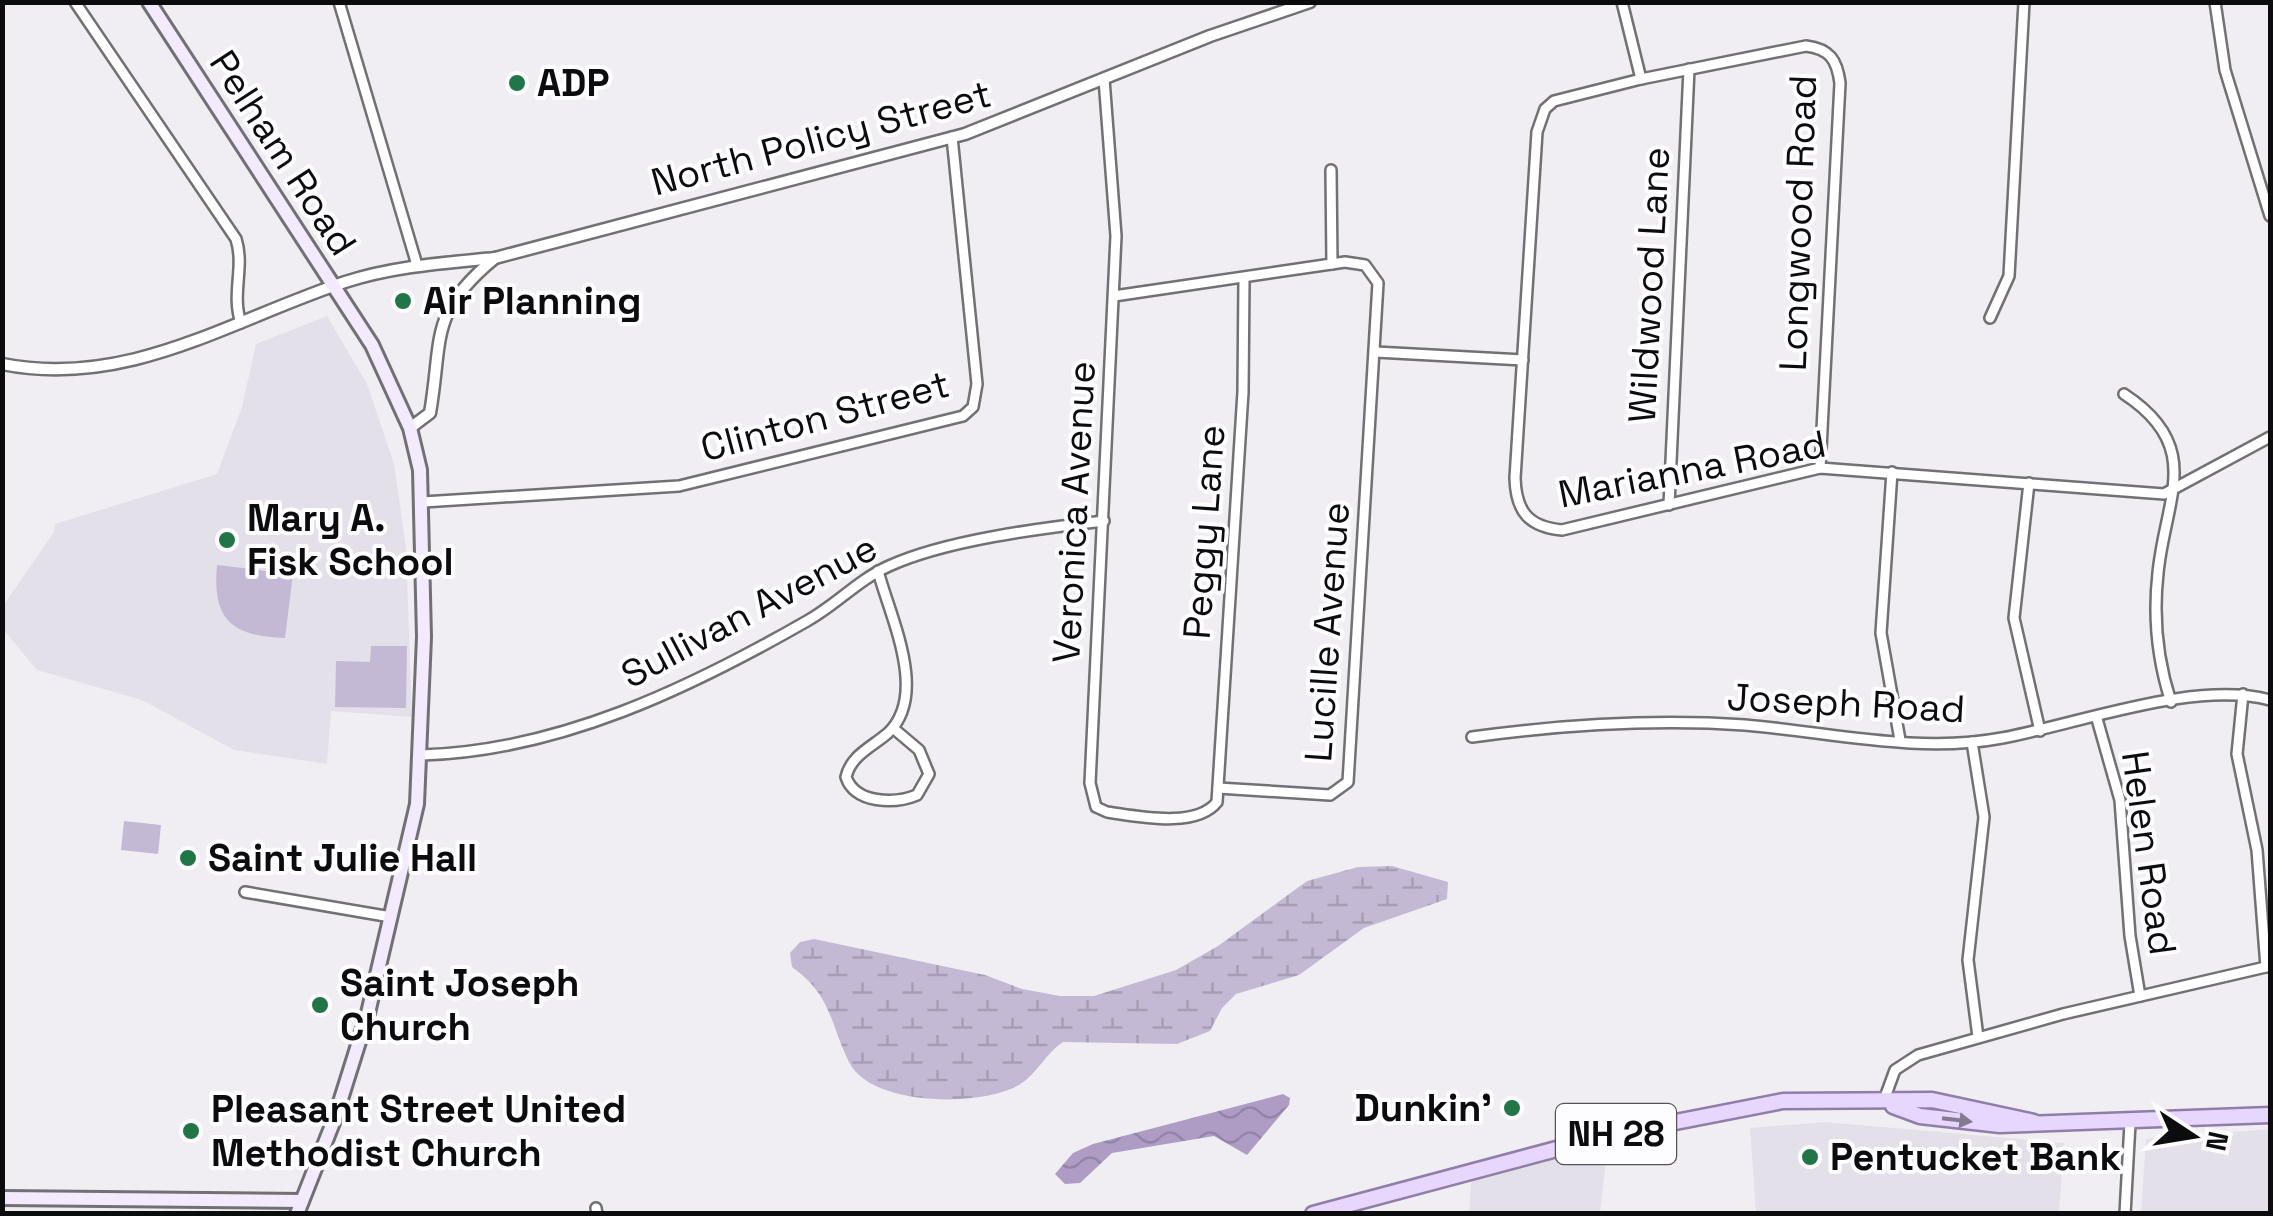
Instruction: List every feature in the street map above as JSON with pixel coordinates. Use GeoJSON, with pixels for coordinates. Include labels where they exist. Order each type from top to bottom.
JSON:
{"type":"FeatureCollection","features":[{"type":"Feature","properties":{"kind":"main road","name":"Pelham Road"},"geometry":{"type":"LineString","coordinates":[[149,2],[372,344],[410,428],[422,502],[422,755],[414,822],[350,1073],[299,1208]]}},
{"type":"Feature","properties":{"kind":"main road","name":"NH 28"},"geometry":{"type":"LineString","coordinates":[[1313,1214],[1373,1206],[1609,1135],[1805,1098],[1883,1103],[1932,1100],[2034,1122],[2130,1123],[2270,1115]]}},
{"type":"Feature","properties":{"kind":"main road"},"geometry":{"type":"LineString","coordinates":[[2,1198],[299,1208]]}},
{"type":"Feature","properties":{"kind":"street"},"geometry":{"type":"LineString","coordinates":[[76,2],[236,239],[241,257],[236,303],[241,323]]}},
{"type":"Feature","properties":{"kind":"street"},"geometry":{"type":"LineString","coordinates":[[340,2],[417,266]]}},
{"type":"Feature","properties":{"kind":"street","name":"North Policy Street"},"geometry":{"type":"LineString","coordinates":[[2,364],[75,370],[121,366],[334,286],[417,266],[495,258],[952,137],[1010,119],[1104,79],[1310,2]]}},
{"type":"Feature","properties":{"kind":"street"},"geometry":{"type":"LineString","coordinates":[[1622,2],[1641,79]]}},
{"type":"Feature","properties":{"kind":"street"},"geometry":{"type":"LineString","coordinates":[[1990,318],[2009,276],[2024,2]]}},
{"type":"Feature","properties":{"kind":"street"},"geometry":{"type":"LineString","coordinates":[[2215,2],[2225,70],[2270,216]]}},
{"type":"Feature","properties":{"kind":"street","name":"Longwood Road"},"geometry":{"type":"LineString","coordinates":[[1641,79],[1806,46],[1828,52],[1836,61],[1840,83],[1820,468]]}},
{"type":"Feature","properties":{"kind":"street","name":"Wildwood Lane"},"geometry":{"type":"LineString","coordinates":[[1669,504],[1689,69]]}},
{"type":"Feature","properties":{"kind":"street","name":"Veronica Avenue"},"geometry":{"type":"LineString","coordinates":[[1104,79],[1117,209],[1090,796],[1096,807],[1106,812],[1187,817],[1210,811],[1218,788]]}},
{"type":"Feature","properties":{"kind":"street","name":"Marianna Road"},"geometry":{"type":"LineString","coordinates":[[1641,79],[1565,96],[1545,110],[1540,120],[1516,490],[1529,522],[1539,528],[1562,530],[1820,468],[2154,494],[2176,490],[2270,437]]}},
{"type":"Feature","properties":{"kind":"street","name":"Clinton Street"},"geometry":{"type":"LineString","coordinates":[[422,502],[679,486],[863,444],[968,412],[977,384],[952,137]]}},
{"type":"Feature","properties":{"kind":"street"},"geometry":{"type":"LineString","coordinates":[[1331,170],[1332,264]]}},
{"type":"Feature","properties":{"kind":"street"},"geometry":{"type":"LineString","coordinates":[[410,428],[430,413],[436,341],[449,309],[463,288],[495,258]]}},
{"type":"Feature","properties":{"kind":"street","name":"Lucille Avenue"},"geometry":{"type":"LineString","coordinates":[[1114,296],[1332,264],[1365,265],[1376,276],[1376,352],[1348,782],[1330,795],[1218,788]]}},
{"type":"Feature","properties":{"kind":"street","name":"Peggy Lane"},"geometry":{"type":"LineString","coordinates":[[1218,788],[1243,392],[1244,279]]}},
{"type":"Feature","properties":{"kind":"street"},"geometry":{"type":"LineString","coordinates":[[1376,352],[1523,360]]}},
{"type":"Feature","properties":{"kind":"street"},"geometry":{"type":"LineString","coordinates":[[2124,394],[2152,417],[2176,465],[2176,490],[2164,533],[2155,602],[2161,673],[2171,702]]}},
{"type":"Feature","properties":{"kind":"street"},"geometry":{"type":"LineString","coordinates":[[1892,472],[1881,632],[1900,740]]}},
{"type":"Feature","properties":{"kind":"street"},"geometry":{"type":"LineString","coordinates":[[2029,483],[2014,618],[2040,731]]}},
{"type":"Feature","properties":{"kind":"street","name":"Sullivan Avenue"},"geometry":{"type":"LineString","coordinates":[[422,755],[494,746],[617,715],[798,626],[899,562],[1034,530],[1104,522]]}},
{"type":"Feature","properties":{"kind":"street"},"geometry":{"type":"LineString","coordinates":[[878,572],[907,683],[904,706],[893,728],[856,757],[846,776],[854,790],[890,802],[918,795],[929,774],[922,753],[893,728]]}},
{"type":"Feature","properties":{"kind":"street","name":"Joseph Road"},"geometry":{"type":"LineString","coordinates":[[1472,738],[1538,730],[1723,724],[1900,740],[1972,742],[2213,693],[2270,700]]}},
{"type":"Feature","properties":{"kind":"street"},"geometry":{"type":"LineString","coordinates":[[1883,1103],[1892,1076],[1904,1061],[1978,1037],[2268,966],[2257,850],[2237,754],[2243,694]]}},
{"type":"Feature","properties":{"kind":"street","name":"Helen Road"},"geometry":{"type":"LineString","coordinates":[[2097,719],[2120,800],[2130,936],[2140,996]]}},
{"type":"Feature","properties":{"kind":"street"},"geometry":{"type":"LineString","coordinates":[[1972,742],[1984,818],[1968,939],[1969,990],[1978,1037]]}},
{"type":"Feature","properties":{"kind":"street"},"geometry":{"type":"LineString","coordinates":[[245,892],[391,917]]}},
{"type":"Feature","properties":{"kind":"street"},"geometry":{"type":"LineString","coordinates":[[2125,1214],[2130,1123]]}},
{"type":"Feature","properties":{"kind":"shaded area","name":"Mary A. Fisk School"},"geometry":{"type":"Polygon","coordinates":[[[327,316],[367,384],[394,464],[406,547],[412,717],[331,711],[327,764],[234,750],[142,700],[37,670],[3,629],[3,606],[54,532],[55,524],[217,474],[242,407],[256,344],[327,316]]]}},
{"type":"Feature","properties":{"kind":"shaded area"},"geometry":{"type":"Polygon","coordinates":[[[1825,1122],[2064,1143],[2059,1213],[1756,1213],[1750,1128],[1825,1122]]]}},
{"type":"Feature","properties":{"kind":"shaded area"},"geometry":{"type":"Polygon","coordinates":[[[2270,1129],[2270,1213],[2141,1213],[2146,1139],[2270,1129]]]}},
{"type":"Feature","properties":{"kind":"shaded area"},"geometry":{"type":"Polygon","coordinates":[[[1609,1135],[1600,1213],[1469,1214],[1472,1171],[1609,1135]]]}},
{"type":"Feature","properties":{"kind":"green space"},"geometry":{"type":"Polygon","coordinates":[[[217,565],[293,574],[285,638],[251,633],[229,621],[218,599],[217,565]]]}},
{"type":"Feature","properties":{"kind":"green space"},"geometry":{"type":"Polygon","coordinates":[[[371,646],[407,646],[406,708],[335,707],[336,661],[370,662],[371,646]]]}},
{"type":"Feature","properties":{"kind":"green space"},"geometry":{"type":"Polygon","coordinates":[[[124,821],[161,825],[158,854],[121,850],[124,821]]]}},
{"type":"Feature","properties":{"kind":"green space"},"geometry":{"type":"Polygon","coordinates":[[[1392,866],[1448,882],[1447,899],[1364,928],[1299,975],[1236,994],[1222,1008],[1210,1031],[1177,1044],[1063,1042],[1019,1085],[980,1097],[928,1099],[903,1095],[861,1077],[849,1062],[822,999],[792,967],[790,953],[800,942],[814,939],[985,975],[1022,989],[1060,996],[1094,996],[1176,970],[1218,946],[1307,881],[1358,867],[1392,866]]]}},
{"type":"Feature","properties":{"kind":"water"},"geometry":{"type":"Polygon","coordinates":[[[1283,1094],[1290,1098],[1289,1105],[1247,1155],[1214,1136],[1112,1153],[1080,1183],[1065,1184],[1055,1174],[1073,1153],[1093,1144],[1283,1094]]]}},
{"type":"Feature","properties":{"kind":"place","name":"ADP"},"geometry":{"type":"Point","coordinates":[517,83]}},
{"type":"Feature","properties":{"kind":"place","name":"Air Planning"},"geometry":{"type":"Point","coordinates":[403,301]}},
{"type":"Feature","properties":{"kind":"place","name":"Mary A. Fisk School"},"geometry":{"type":"Point","coordinates":[227,540]}},
{"type":"Feature","properties":{"kind":"place","name":"Saint Julie Hall"},"geometry":{"type":"Point","coordinates":[188,858]}},
{"type":"Feature","properties":{"kind":"place","name":"Saint Joseph Church"},"geometry":{"type":"Point","coordinates":[320,1005]}},
{"type":"Feature","properties":{"kind":"place","name":"Dunkin'"},"geometry":{"type":"Point","coordinates":[1512,1108]}},
{"type":"Feature","properties":{"kind":"place","name":"Pleasant Street United Methodist Church"},"geometry":{"type":"Point","coordinates":[191,1131]}},
{"type":"Feature","properties":{"kind":"place","name":"Pentucket Bank"},"geometry":{"type":"Point","coordinates":[1810,1157]}}]}
